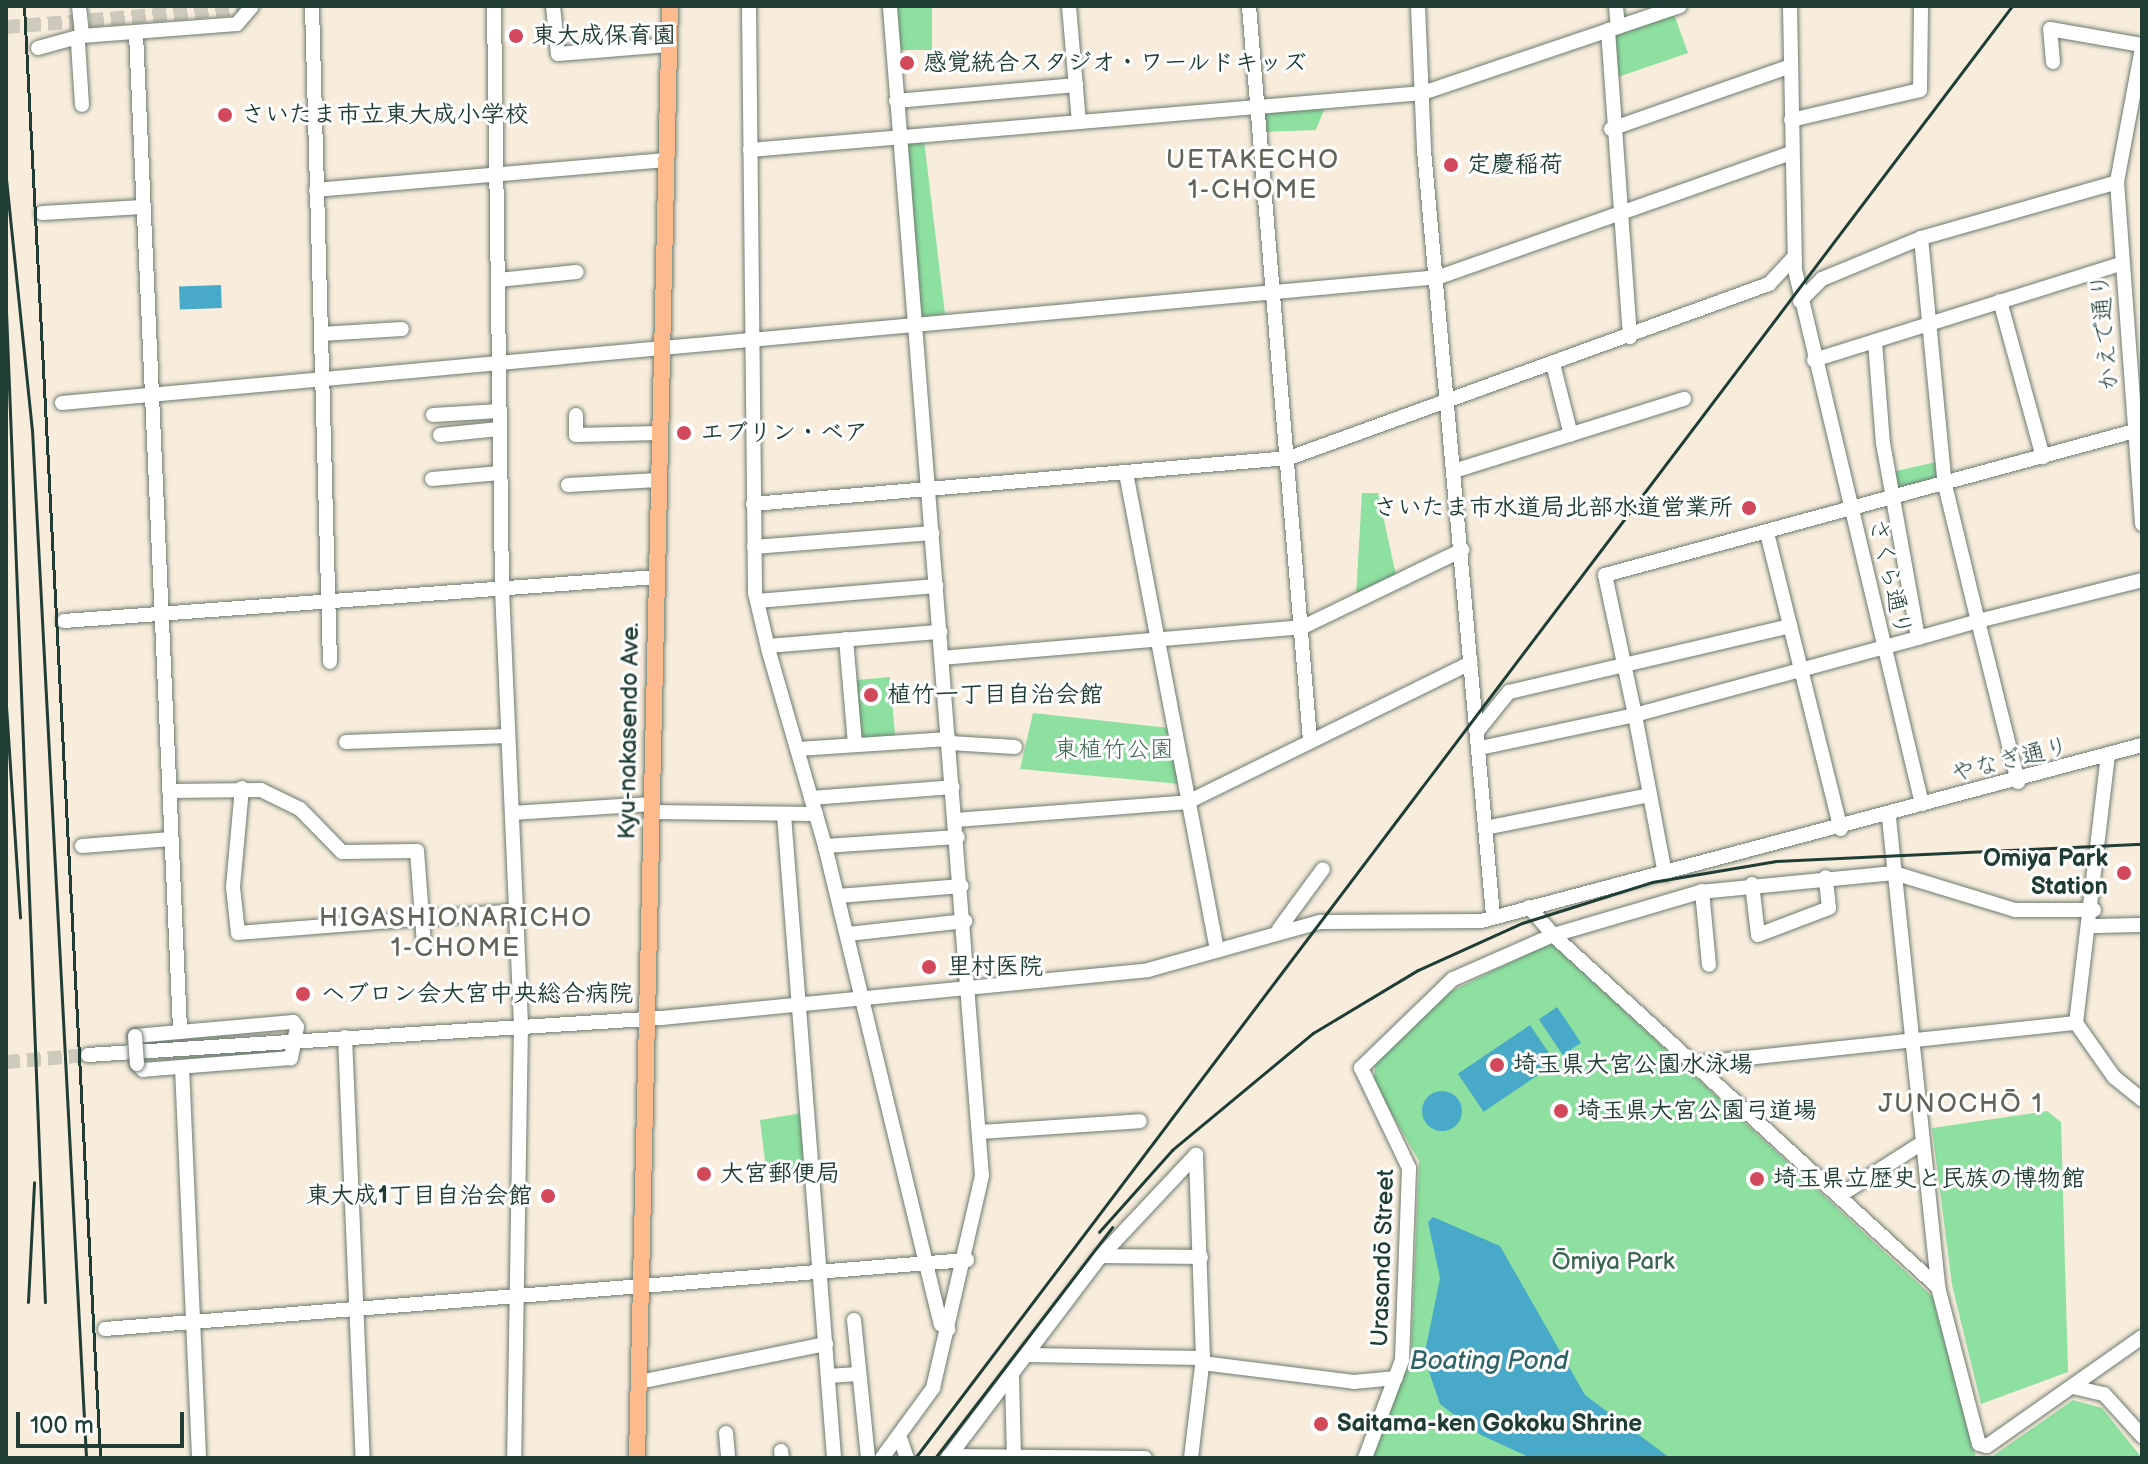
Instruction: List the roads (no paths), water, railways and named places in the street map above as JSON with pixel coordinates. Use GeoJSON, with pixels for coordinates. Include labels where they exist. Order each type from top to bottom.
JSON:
{"type":"FeatureCollection","features":[{"type":"Feature","properties":{"kind":"main road","name":"Kyu-nakasendo Ave."},"geometry":{"type":"LineString","coordinates":[[637,1458],[670,6]]}},
{"type":"Feature","properties":{"kind":"street"},"geometry":{"type":"LineString","coordinates":[[79,6],[82,105]]}},
{"type":"Feature","properties":{"kind":"street"},"geometry":{"type":"LineString","coordinates":[[38,48],[136,33],[237,24],[253,6],[262,6]]}},
{"type":"Feature","properties":{"kind":"street"},"geometry":{"type":"LineString","coordinates":[[312,6],[330,662]]}},
{"type":"Feature","properties":{"kind":"street"},"geometry":{"type":"LineString","coordinates":[[494,6],[502,589],[521,1023],[514,1458]]}},
{"type":"Feature","properties":{"kind":"street"},"geometry":{"type":"LineString","coordinates":[[553,6],[558,54],[669,45]]}},
{"type":"Feature","properties":{"kind":"street"},"geometry":{"type":"LineString","coordinates":[[749,6],[750,336],[757,601],[825,846],[927,1263],[948,1329]]}},
{"type":"Feature","properties":{"kind":"street"},"geometry":{"type":"LineString","coordinates":[[882,1458],[933,1388],[967,1260],[981,1185],[970,985],[898,137],[890,6]]}},
{"type":"Feature","properties":{"kind":"street"},"geometry":{"type":"LineString","coordinates":[[1069,6],[1079,122]]}},
{"type":"Feature","properties":{"kind":"street"},"geometry":{"type":"LineString","coordinates":[[1249,6],[1289,458],[1310,740]]}},
{"type":"Feature","properties":{"kind":"street"},"geometry":{"type":"LineString","coordinates":[[1418,6],[1493,915]]}},
{"type":"Feature","properties":{"kind":"street"},"geometry":{"type":"LineString","coordinates":[[1616,6],[1611,129],[1630,337]]}},
{"type":"Feature","properties":{"kind":"street"},"geometry":{"type":"LineString","coordinates":[[750,150],[1423,93],[1680,6]]}},
{"type":"Feature","properties":{"kind":"street","name":"さくら通り"},"geometry":{"type":"LineString","coordinates":[[1790,6],[1793,258],[1800,301],[1922,804]]}},
{"type":"Feature","properties":{"kind":"street"},"geometry":{"type":"LineString","coordinates":[[1791,120],[1920,90],[1921,6]]}},
{"type":"Feature","properties":{"kind":"street"},"geometry":{"type":"LineString","coordinates":[[2053,62],[2050,29],[2142,46]]}},
{"type":"Feature","properties":{"kind":"street"},"geometry":{"type":"LineString","coordinates":[[136,33],[180,1029]]}},
{"type":"Feature","properties":{"kind":"street","name":"かえで通り"},"geometry":{"type":"LineString","coordinates":[[2142,46],[2117,182],[2121,264],[2138,430],[2142,521]]}},
{"type":"Feature","properties":{"kind":"street"},"geometry":{"type":"LineString","coordinates":[[1611,129],[1791,66]]}},
{"type":"Feature","properties":{"kind":"street"},"geometry":{"type":"LineString","coordinates":[[896,101],[1076,85]]}},
{"type":"Feature","properties":{"kind":"street"},"geometry":{"type":"LineString","coordinates":[[2126,139],[2142,146]]}},
{"type":"Feature","properties":{"kind":"street"},"geometry":{"type":"LineString","coordinates":[[62,403],[750,336],[1439,277],[1792,153]]}},
{"type":"Feature","properties":{"kind":"street"},"geometry":{"type":"LineString","coordinates":[[316,190],[665,160]]}},
{"type":"Feature","properties":{"kind":"street"},"geometry":{"type":"LineString","coordinates":[[1800,301],[1822,279],[1921,238],[2117,182]]}},
{"type":"Feature","properties":{"kind":"street"},"geometry":{"type":"LineString","coordinates":[[42,213],[143,207]]}},
{"type":"Feature","properties":{"kind":"street"},"geometry":{"type":"LineString","coordinates":[[1921,238],[1945,485],[2018,782]]}},
{"type":"Feature","properties":{"kind":"street"},"geometry":{"type":"LineString","coordinates":[[753,504],[1289,458],[1630,337],[1769,284],[1793,258]]}},
{"type":"Feature","properties":{"kind":"street"},"geometry":{"type":"LineString","coordinates":[[1814,360],[2121,264]]}},
{"type":"Feature","properties":{"kind":"street"},"geometry":{"type":"LineString","coordinates":[[498,280],[577,272]]}},
{"type":"Feature","properties":{"kind":"street"},"geometry":{"type":"LineString","coordinates":[[2000,301],[2043,457]]}},
{"type":"Feature","properties":{"kind":"street"},"geometry":{"type":"LineString","coordinates":[[321,334],[402,329]]}},
{"type":"Feature","properties":{"kind":"street"},"geometry":{"type":"LineString","coordinates":[[1875,342],[1894,500],[1918,638]]}},
{"type":"Feature","properties":{"kind":"street"},"geometry":{"type":"LineString","coordinates":[[1553,364],[1571,435]]}},
{"type":"Feature","properties":{"kind":"street"},"geometry":{"type":"LineString","coordinates":[[1457,470],[1684,399]]}},
{"type":"Feature","properties":{"kind":"street"},"geometry":{"type":"LineString","coordinates":[[433,415],[499,411]]}},
{"type":"Feature","properties":{"kind":"street"},"geometry":{"type":"LineString","coordinates":[[576,415],[576,435],[659,433]]}},
{"type":"Feature","properties":{"kind":"street"},"geometry":{"type":"LineString","coordinates":[[440,435],[499,429]]}},
{"type":"Feature","properties":{"kind":"street"},"geometry":{"type":"LineString","coordinates":[[1665,874],[1605,575],[1852,508],[1894,500],[2138,430]]}},
{"type":"Feature","properties":{"kind":"street"},"geometry":{"type":"LineString","coordinates":[[432,479],[500,473]]}},
{"type":"Feature","properties":{"kind":"street"},"geometry":{"type":"LineString","coordinates":[[1126,473],[1217,950]]}},
{"type":"Feature","properties":{"kind":"street"},"geometry":{"type":"LineString","coordinates":[[568,485],[658,480]]}},
{"type":"Feature","properties":{"kind":"street"},"geometry":{"type":"LineString","coordinates":[[754,547],[932,533]]}},
{"type":"Feature","properties":{"kind":"street"},"geometry":{"type":"LineString","coordinates":[[1767,533],[1841,829]]}},
{"type":"Feature","properties":{"kind":"street"},"geometry":{"type":"LineString","coordinates":[[942,658],[1303,627],[1462,550]]}},
{"type":"Feature","properties":{"kind":"street"},"geometry":{"type":"LineString","coordinates":[[64,621],[656,577]]}},
{"type":"Feature","properties":{"kind":"street"},"geometry":{"type":"LineString","coordinates":[[1480,748],[1635,715],[1802,673],[1978,621],[2142,580]]}},
{"type":"Feature","properties":{"kind":"street"},"geometry":{"type":"LineString","coordinates":[[757,601],[936,586]]}},
{"type":"Feature","properties":{"kind":"street"},"geometry":{"type":"LineString","coordinates":[[1479,729],[1509,692],[1790,626]]}},
{"type":"Feature","properties":{"kind":"street"},"geometry":{"type":"LineString","coordinates":[[768,646],[940,632]]}},
{"type":"Feature","properties":{"kind":"street"},"geometry":{"type":"LineString","coordinates":[[846,639],[855,745]]}},
{"type":"Feature","properties":{"kind":"street"},"geometry":{"type":"LineString","coordinates":[[956,820],[1188,802],[1471,663]]}},
{"type":"Feature","properties":{"kind":"street"},"geometry":{"type":"LineString","coordinates":[[346,742],[508,736]]}},
{"type":"Feature","properties":{"kind":"street"},"geometry":{"type":"LineString","coordinates":[[798,749],[950,741],[1015,747]]}},
{"type":"Feature","properties":{"kind":"street","name":"やなぎ通り"},"geometry":{"type":"LineString","coordinates":[[88,1055],[521,1023],[645,1018],[1148,970],[1279,929],[1343,919],[1481,921],[1493,915],[1889,818],[1922,804],[2018,782],[2142,745]]}},
{"type":"Feature","properties":{"kind":"street"},"geometry":{"type":"LineString","coordinates":[[2108,756],[2093,926],[2076,1023],[2114,1077],[2142,1100]]}},
{"type":"Feature","properties":{"kind":"street"},"geometry":{"type":"LineString","coordinates":[[811,798],[953,787]]}},
{"type":"Feature","properties":{"kind":"street"},"geometry":{"type":"LineString","coordinates":[[169,791],[242,788],[300,809],[342,852],[417,851],[424,945]]}},
{"type":"Feature","properties":{"kind":"street"},"geometry":{"type":"LineString","coordinates":[[242,788],[233,887],[238,933],[517,911]]}},
{"type":"Feature","properties":{"kind":"street"},"geometry":{"type":"LineString","coordinates":[[1485,828],[1650,795]]}},
{"type":"Feature","properties":{"kind":"street"},"geometry":{"type":"LineString","coordinates":[[512,813],[652,808],[816,814]]}},
{"type":"Feature","properties":{"kind":"street"},"geometry":{"type":"LineString","coordinates":[[784,815],[834,1458]]}},
{"type":"Feature","properties":{"kind":"street"},"geometry":{"type":"LineString","coordinates":[[1889,818],[1938,1287],[1981,1447],[2142,1337]]}},
{"type":"Feature","properties":{"kind":"street"},"geometry":{"type":"LineString","coordinates":[[825,846],[958,837]]}},
{"type":"Feature","properties":{"kind":"street"},"geometry":{"type":"LineString","coordinates":[[82,846],[171,839]]}},
{"type":"Feature","properties":{"kind":"street"},"geometry":{"type":"LineString","coordinates":[[1279,929],[1323,869]]}},
{"type":"Feature","properties":{"kind":"street"},"geometry":{"type":"LineString","coordinates":[[1555,934],[1702,891],[1894,873],[2015,910],[2094,910]]}},
{"type":"Feature","properties":{"kind":"street"},"geometry":{"type":"LineString","coordinates":[[1752,884],[1758,935],[1829,908],[1826,877]]}},
{"type":"Feature","properties":{"kind":"street"},"geometry":{"type":"LineString","coordinates":[[838,896],[962,886]]}},
{"type":"Feature","properties":{"kind":"street"},"geometry":{"type":"LineString","coordinates":[[1702,891],[1709,965]]}},
{"type":"Feature","properties":{"kind":"street"},"geometry":{"type":"LineString","coordinates":[[1529,907],[1842,1194],[1938,1287]]}},
{"type":"Feature","properties":{"kind":"street"},"geometry":{"type":"LineString","coordinates":[[848,934],[965,921]]}},
{"type":"Feature","properties":{"kind":"street"},"geometry":{"type":"LineString","coordinates":[[2093,926],[2142,925]]}},
{"type":"Feature","properties":{"kind":"street","name":"Urasandō Street"},"geometry":{"type":"LineString","coordinates":[[1365,1458],[1396,1378],[1406,1333],[1409,1168],[1361,1068],[1453,979],[1555,934]]}},
{"type":"Feature","properties":{"kind":"street"},"geometry":{"type":"LineString","coordinates":[[293,1022],[298,1039],[291,1058],[182,1067],[137,1064],[135,1036],[180,1029],[293,1022]]}},
{"type":"Feature","properties":{"kind":"street"},"geometry":{"type":"LineString","coordinates":[[1700,1063],[2076,1023]]}},
{"type":"Feature","properties":{"kind":"street"},"geometry":{"type":"LineString","coordinates":[[345,1037],[363,1458]]}},
{"type":"Feature","properties":{"kind":"street"},"geometry":{"type":"LineString","coordinates":[[182,1067],[199,1458]]}},
{"type":"Feature","properties":{"kind":"street"},"geometry":{"type":"LineString","coordinates":[[980,1132],[1140,1121]]}},
{"type":"Feature","properties":{"kind":"street"},"geometry":{"type":"LineString","coordinates":[[1842,1194],[1922,1143]]}},
{"type":"Feature","properties":{"kind":"street"},"geometry":{"type":"LineString","coordinates":[[948,1457],[1101,1256],[1196,1155],[1202,1360],[1191,1458]]}},
{"type":"Feature","properties":{"kind":"street"},"geometry":{"type":"LineString","coordinates":[[1101,1256],[1201,1257]]}},
{"type":"Feature","properties":{"kind":"street"},"geometry":{"type":"LineString","coordinates":[[105,1329],[357,1312],[967,1260]]}},
{"type":"Feature","properties":{"kind":"street"},"geometry":{"type":"LineString","coordinates":[[854,1320],[868,1458]]}},
{"type":"Feature","properties":{"kind":"street"},"geometry":{"type":"LineString","coordinates":[[639,1382],[826,1344]]}},
{"type":"Feature","properties":{"kind":"street"},"geometry":{"type":"LineString","coordinates":[[1028,1355],[1202,1360],[1354,1382],[1396,1378]]}},
{"type":"Feature","properties":{"kind":"street"},"geometry":{"type":"LineString","coordinates":[[828,1376],[858,1374]]}},
{"type":"Feature","properties":{"kind":"street"},"geometry":{"type":"LineString","coordinates":[[1012,1376],[1014,1457]]}},
{"type":"Feature","properties":{"kind":"street"},"geometry":{"type":"LineString","coordinates":[[2073,1387],[2104,1394],[2142,1436]]}},
{"type":"Feature","properties":{"kind":"street"},"geometry":{"type":"LineString","coordinates":[[726,1433],[728,1458]]}},
{"type":"Feature","properties":{"kind":"street"},"geometry":{"type":"LineString","coordinates":[[899,1435],[907,1458]]}},
{"type":"Feature","properties":{"kind":"street"},"geometry":{"type":"LineString","coordinates":[[948,1457],[1145,1458]]}},
{"type":"Feature","properties":{"kind":"water"},"geometry":{"type":"Polygon","coordinates":[[[221,285],[222,308],[180,309],[179,286],[221,285]]]}},
{"type":"Feature","properties":{"kind":"water"},"geometry":{"type":"Polygon","coordinates":[[[1557,1007],[1581,1043],[1563,1055],[1539,1019],[1557,1007]]]}},
{"type":"Feature","properties":{"kind":"water"},"geometry":{"type":"Polygon","coordinates":[[[1530,1025],[1556,1063],[1484,1112],[1458,1074],[1530,1025]]]}},
{"type":"Feature","properties":{"kind":"water"},"geometry":{"type":"Polygon","coordinates":[[[1442,1091],[1456,1097],[1462,1111],[1456,1125],[1442,1131],[1428,1125],[1422,1111],[1428,1097],[1442,1091]]]}},
{"type":"Feature","properties":{"kind":"water","name":"Boating Pond"},"geometry":{"type":"Polygon","coordinates":[[[1433,1217],[1500,1246],[1585,1395],[1670,1458],[1531,1458],[1481,1435],[1440,1404],[1424,1357],[1440,1278],[1428,1222],[1433,1217]]]}},
{"type":"Feature","properties":{"kind":"tunnel"},"geometry":{"type":"LineString","coordinates":[[6,27],[253,7]]}},
{"type":"Feature","properties":{"kind":"tunnel"},"geometry":{"type":"LineString","coordinates":[[6,1062],[88,1055]]}},
{"type":"Feature","properties":{"kind":"railway"},"geometry":{"type":"LineString","coordinates":[[24,6],[100,1458]]}},
{"type":"Feature","properties":{"kind":"railway"},"geometry":{"type":"LineString","coordinates":[[915,1458],[2012,6]]}},
{"type":"Feature","properties":{"kind":"railway"},"geometry":{"type":"LineString","coordinates":[[6,179],[32,430],[86,1458]]}},
{"type":"Feature","properties":{"kind":"railway"},"geometry":{"type":"LineString","coordinates":[[6,311],[45,1302]]}},
{"type":"Feature","properties":{"kind":"railway"},"geometry":{"type":"LineString","coordinates":[[6,706],[20,918]]}},
{"type":"Feature","properties":{"kind":"railway"},"geometry":{"type":"LineString","coordinates":[[1099,1232],[1172,1150],[1313,1033],[1418,970],[1522,923],[1652,882],[1776,861],[2142,844]]}},
{"type":"Feature","properties":{"kind":"railway"},"geometry":{"type":"LineString","coordinates":[[28,1302],[34,1182]]}},
{"type":"Feature","properties":{"kind":"railway"},"geometry":{"type":"LineString","coordinates":[[935,1458],[1112,1227]]}},
{"type":"Feature","properties":{"kind":"place","name":"東大成保育園"},"geometry":{"type":"Point","coordinates":[516,36]}},
{"type":"Feature","properties":{"kind":"place","name":"感覚統合スタジオ・ワールドキッズ"},"geometry":{"type":"Point","coordinates":[907,63]}},
{"type":"Feature","properties":{"kind":"place","name":"さいたま市立東大成小学校"},"geometry":{"type":"Point","coordinates":[225,115]}},
{"type":"Feature","properties":{"kind":"place","name":"定慶稲荷"},"geometry":{"type":"Point","coordinates":[1451,165]}},
{"type":"Feature","properties":{"kind":"place","name":"エブリン・ベア"},"geometry":{"type":"Point","coordinates":[684,433]}},
{"type":"Feature","properties":{"kind":"place","name":"さいたま市水道局北部水道営業所"},"geometry":{"type":"Point","coordinates":[1749,508]}},
{"type":"Feature","properties":{"kind":"place","name":"植竹一丁目自治会館"},"geometry":{"type":"Point","coordinates":[871,695]}},
{"type":"Feature","properties":{"kind":"place","name":"Omiya Park Station"},"geometry":{"type":"Point","coordinates":[2124,873]}},
{"type":"Feature","properties":{"kind":"place","name":"里村医院"},"geometry":{"type":"Point","coordinates":[929,967]}},
{"type":"Feature","properties":{"kind":"place","name":"ヘブロン会大宮中央総合病院"},"geometry":{"type":"Point","coordinates":[303,994]}},
{"type":"Feature","properties":{"kind":"place","name":"埼玉県大宮公園水泳場"},"geometry":{"type":"Point","coordinates":[1497,1065]}},
{"type":"Feature","properties":{"kind":"place","name":"埼玉県大宮公園弓道場"},"geometry":{"type":"Point","coordinates":[1561,1111]}},
{"type":"Feature","properties":{"kind":"place","name":"大宮郵便局"},"geometry":{"type":"Point","coordinates":[704,1174]}},
{"type":"Feature","properties":{"kind":"place","name":"埼玉県立歴史と民族の博物館"},"geometry":{"type":"Point","coordinates":[1757,1179]}},
{"type":"Feature","properties":{"kind":"place","name":"東大成1丁目自治会館"},"geometry":{"type":"Point","coordinates":[548,1196]}},
{"type":"Feature","properties":{"kind":"place","name":"Saitama-ken Gokoku Shrine"},"geometry":{"type":"Point","coordinates":[1321,1424]}},
{"type":"Feature","properties":{"kind":"district","name":"UETAKECHO 1-CHOME"},"geometry":{"type":"Point","coordinates":[1253,176]}},
{"type":"Feature","properties":{"kind":"district","name":"HIGASHIONARICHO 1-CHOME"},"geometry":{"type":"Point","coordinates":[456,934]}},
{"type":"Feature","properties":{"kind":"district","name":"JUNOCHŌ 1"},"geometry":{"type":"Point","coordinates":[1961,1105]}},
{"type":"Feature","properties":{"kind":"park label","name":"東植竹公園"},"geometry":{"type":"Point","coordinates":[1114,750]}},
{"type":"Feature","properties":{"kind":"park label","name":"Ōmiya Park"},"geometry":{"type":"Point","coordinates":[1613,1262]}}]}
